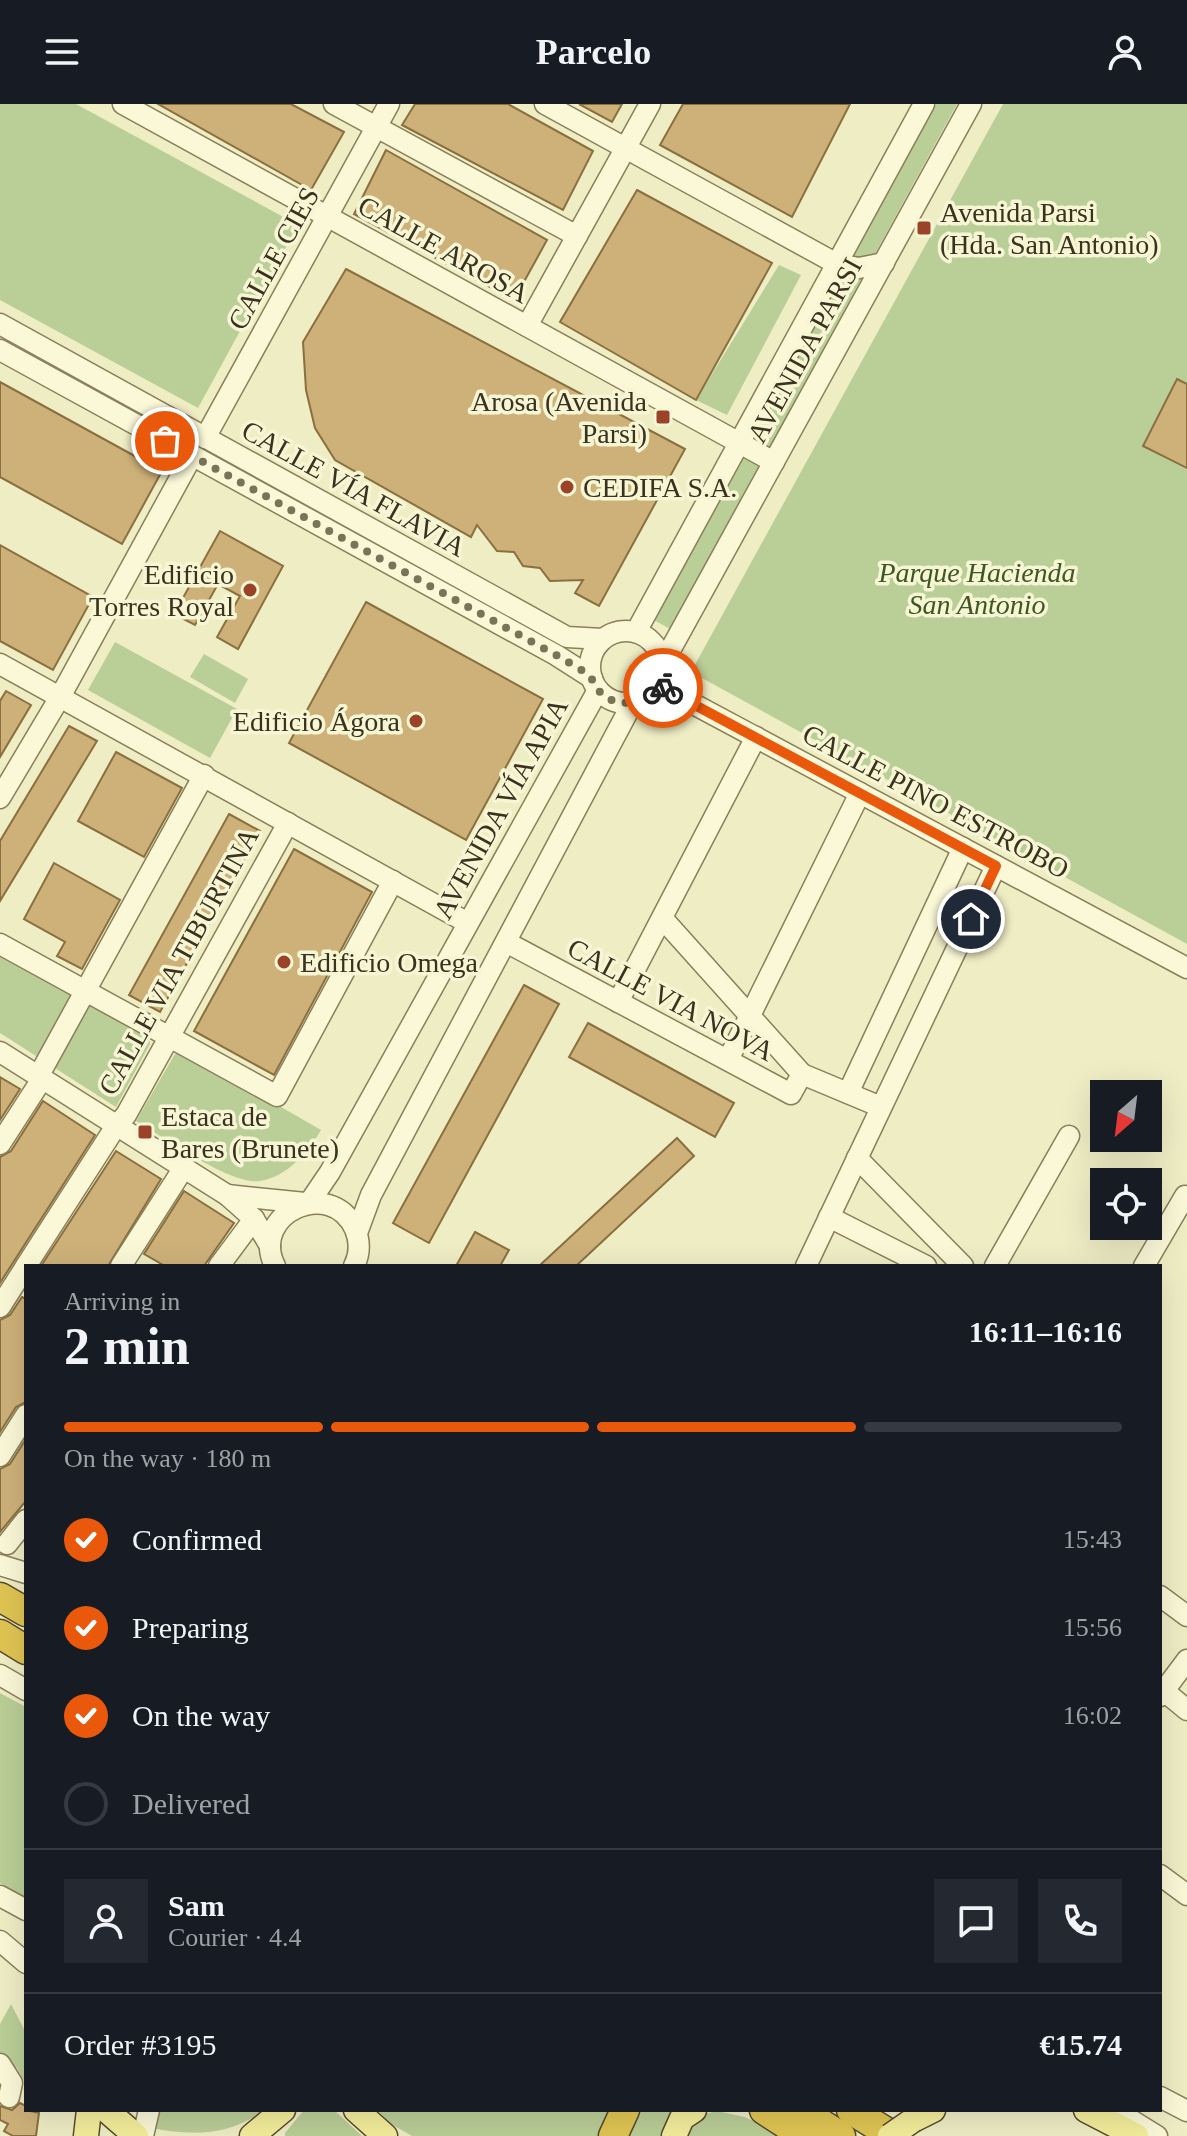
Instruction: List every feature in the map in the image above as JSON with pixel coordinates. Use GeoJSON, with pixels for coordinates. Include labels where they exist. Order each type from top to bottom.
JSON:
{"type":"FeatureCollection","features":[{"type":"Feature","properties":{"kind":"highway"},"geometry":{"type":"LineString","coordinates":[[0,1597],[24,1611]]}},
{"type":"Feature","properties":{"kind":"highway"},"geometry":{"type":"LineString","coordinates":[[0,1634],[24,1649]]}},
{"type":"Feature","properties":{"kind":"highway"},"geometry":{"type":"LineString","coordinates":[[613,2136],[624,2112]]}},
{"type":"Feature","properties":{"kind":"highway"},"geometry":{"type":"LineString","coordinates":[[767,2112],[803,2136]]}},
{"type":"Feature","properties":{"kind":"highway"},"geometry":{"type":"LineString","coordinates":[[803,2112],[841,2136]]}},
{"type":"Feature","properties":{"kind":"highway"},"geometry":{"type":"LineString","coordinates":[[857,2112],[905,2128]]}},
{"type":"Feature","properties":{"kind":"main road"},"geometry":{"type":"LineString","coordinates":[[86,2136],[89,2112]]}},
{"type":"Feature","properties":{"kind":"main road"},"geometry":{"type":"LineString","coordinates":[[252,2136],[281,2112]]}},
{"type":"Feature","properties":{"kind":"main road"},"geometry":{"type":"LineString","coordinates":[[358,2112],[385,2136]]}},
{"type":"Feature","properties":{"kind":"main road"},"geometry":{"type":"LineString","coordinates":[[674,2136],[682,2118],[691,2112]]}},
{"type":"Feature","properties":{"kind":"main road"},"geometry":{"type":"LineString","coordinates":[[751,2112],[803,2136]]}},
{"type":"Feature","properties":{"kind":"main road"},"geometry":{"type":"LineString","coordinates":[[1090,2112],[1136,2136]]}},
{"type":"Feature","properties":{"kind":"main road"},"geometry":{"type":"LineString","coordinates":[[112,2119],[136,2136]]}},
{"type":"Feature","properties":{"kind":"street","name":"CALLE AROSA"},"geometry":{"type":"LineString","coordinates":[[123,104],[774,462]]}},
{"type":"Feature","properties":{"kind":"street"},"geometry":{"type":"LineString","coordinates":[[334,104],[577,236]]}},
{"type":"Feature","properties":{"kind":"street","name":"CALLE CIES"},"geometry":{"type":"LineString","coordinates":[[205,438],[389,104]]}},
{"type":"Feature","properties":{"kind":"street"},"geometry":{"type":"LineString","coordinates":[[545,104],[837,264],[859,268],[884,263]]}},
{"type":"Feature","properties":{"kind":"street"},"geometry":{"type":"LineString","coordinates":[[527,326],[650,104]]}},
{"type":"Feature","properties":{"kind":"street","name":"AVENIDA PARSI"},"geometry":{"type":"LineString","coordinates":[[636,632],[924,104]]}},
{"type":"Feature","properties":{"kind":"street","name":"AVENIDA PARSI"},"geometry":{"type":"LineString","coordinates":[[660,675],[971,104]]}},
{"type":"Feature","properties":{"kind":"street","name":"CALLE VÍA FLAVIA"},"geometry":{"type":"LineString","coordinates":[[0,324],[567,637],[603,639]]}},
{"type":"Feature","properties":{"kind":"street","name":"CALLE VÍA FLAVIA"},"geometry":{"type":"LineString","coordinates":[[0,350],[556,655],[595,684]]}},
{"type":"Feature","properties":{"kind":"street"},"geometry":{"type":"LineString","coordinates":[[0,798],[60,697],[192,456]]}},
{"type":"Feature","properties":{"kind":"street"},"geometry":{"type":"LineString","coordinates":[[636,632],[654,645],[660,675],[652,693],[633,702],[614,701],[595,684],[591,657],[603,639],[613,633],[636,632]]}},
{"type":"Feature","properties":{"kind":"street"},"geometry":{"type":"LineString","coordinates":[[0,664],[468,923]]}},
{"type":"Feature","properties":{"kind":"street","name":"CALLE PINO ESTROBO"},"geometry":{"type":"LineString","coordinates":[[660,675],[756,737],[1187,968]]}},
{"type":"Feature","properties":{"kind":"street","name":"AVENIDA VÍA APIA"},"geometry":{"type":"LineString","coordinates":[[272,1260],[273,1231],[280,1219],[292,1209],[307,1203],[330,1172],[468,923],[595,684]]}},
{"type":"Feature","properties":{"kind":"street"},"geometry":{"type":"LineString","coordinates":[[357,1233],[371,1195],[633,702]]}},
{"type":"Feature","properties":{"kind":"street"},"geometry":{"type":"LineString","coordinates":[[618,1002],[756,737]]}},
{"type":"Feature","properties":{"kind":"street"},"geometry":{"type":"LineString","coordinates":[[0,1144],[40,1078],[204,775]]}},
{"type":"Feature","properties":{"kind":"street"},"geometry":{"type":"LineString","coordinates":[[728,1060],[860,793]]}},
{"type":"Feature","properties":{"kind":"street","name":"CALLE VIA TIBURTINA"},"geometry":{"type":"LineString","coordinates":[[27,1264],[126,1115],[288,823]]}},
{"type":"Feature","properties":{"kind":"street"},"geometry":{"type":"LineString","coordinates":[[848,1093],[963,848]]}},
{"type":"Feature","properties":{"kind":"street"},"geometry":{"type":"LineString","coordinates":[[807,1264],[996,866]]}},
{"type":"Feature","properties":{"kind":"street"},"geometry":{"type":"LineString","coordinates":[[0,944],[277,1096],[393,881]]}},
{"type":"Feature","properties":{"kind":"street"},"geometry":{"type":"LineString","coordinates":[[663,919],[802,1074],[881,1107]]}},
{"type":"Feature","properties":{"kind":"street","name":"CALLE VIA NOVA"},"geometry":{"type":"LineString","coordinates":[[506,942],[791,1094],[802,1074]]}},
{"type":"Feature","properties":{"kind":"street"},"geometry":{"type":"LineString","coordinates":[[0,1052],[227,1195],[254,1219],[272,1260]]}},
{"type":"Feature","properties":{"kind":"street"},"geometry":{"type":"LineString","coordinates":[[996,1264],[1069,1136]]}},
{"type":"Feature","properties":{"kind":"street"},"geometry":{"type":"LineString","coordinates":[[857,1158],[961,1264]]}},
{"type":"Feature","properties":{"kind":"street"},"geometry":{"type":"LineString","coordinates":[[122,1264],[183,1169]]}},
{"type":"Feature","properties":{"kind":"street"},"geometry":{"type":"LineString","coordinates":[[227,1195],[331,1206],[342,1212],[357,1233],[359,1247],[355,1264]]}},
{"type":"Feature","properties":{"kind":"street"},"geometry":{"type":"LineString","coordinates":[[1145,1264],[1185,1196]]}},
{"type":"Feature","properties":{"kind":"street"},"geometry":{"type":"LineString","coordinates":[[829,1217],[922,1264]]}},
{"type":"Feature","properties":{"kind":"street"},"geometry":{"type":"LineString","coordinates":[[220,1264],[254,1219]]}},
{"type":"Feature","properties":{"kind":"street","name":"CALLE VIA TIBURTINA"},"geometry":{"type":"LineString","coordinates":[[0,1307],[19,1276]]}},
{"type":"Feature","properties":{"kind":"street"},"geometry":{"type":"LineString","coordinates":[[0,1456],[24,1418]]}},
{"type":"Feature","properties":{"kind":"street"},"geometry":{"type":"LineString","coordinates":[[15,1546],[24,1525]]}},
{"type":"Feature","properties":{"kind":"street"},"geometry":{"type":"LineString","coordinates":[[0,1565],[24,1572]]}},
{"type":"Feature","properties":{"kind":"street"},"geometry":{"type":"LineString","coordinates":[[1162,1597],[1187,1616]]}},
{"type":"Feature","properties":{"kind":"street"},"geometry":{"type":"LineString","coordinates":[[1187,1660],[1163,1690],[1187,1710]]}},
{"type":"Feature","properties":{"kind":"street"},"geometry":{"type":"LineString","coordinates":[[0,1675],[24,1689]]}},
{"type":"Feature","properties":{"kind":"street"},"geometry":{"type":"LineString","coordinates":[[1162,1876],[1187,1895]]}},
{"type":"Feature","properties":{"kind":"street"},"geometry":{"type":"LineString","coordinates":[[0,1896],[24,1912]]}},
{"type":"Feature","properties":{"kind":"street"},"geometry":{"type":"LineString","coordinates":[[0,2064],[12,2083],[9,2097]]}},
{"type":"Feature","properties":{"kind":"street"},"geometry":{"type":"LineString","coordinates":[[1162,2098],[1187,2111]]}},
{"type":"Feature","properties":{"kind":"street"},"geometry":{"type":"LineString","coordinates":[[143,2136],[149,2112]]}},
{"type":"Feature","properties":{"kind":"street"},"geometry":{"type":"LineString","coordinates":[[867,2112],[905,2128]]}},
{"type":"Feature","properties":{"kind":"street"},"geometry":{"type":"LineString","coordinates":[[1118,2112],[1157,2136]]}},
{"type":"Feature","properties":{"kind":"green space"},"geometry":{"type":"Polygon","coordinates":[[[0,104],[76,104],[298,225],[198,408],[0,300],[0,104]]]}},
{"type":"Feature","properties":{"kind":"green space"},"geometry":{"type":"Polygon","coordinates":[[[936,104],[957,104],[670,629],[654,620],[936,104]]]}},
{"type":"Feature","properties":{"kind":"green space","name":"Parque Hacienda San Antonio"},"geometry":{"type":"Polygon","coordinates":[[[1003,104],[1187,104],[1187,944],[691,672],[1003,104]]]}},
{"type":"Feature","properties":{"kind":"green space"},"geometry":{"type":"Polygon","coordinates":[[[779,265],[801,275],[727,415],[696,400],[779,265]]]}},
{"type":"Feature","properties":{"kind":"green space"},"geometry":{"type":"Polygon","coordinates":[[[115,642],[237,709],[210,758],[88,690],[115,642]]]}},
{"type":"Feature","properties":{"kind":"green space"},"geometry":{"type":"Polygon","coordinates":[[[204,654],[248,679],[235,703],[190,677],[204,654]]]}},
{"type":"Feature","properties":{"kind":"green space"},"geometry":{"type":"Polygon","coordinates":[[[0,952],[149,1034],[150,1044],[116,1107],[0,1033],[0,952]]]}},
{"type":"Feature","properties":{"kind":"green space"},"geometry":{"type":"Polygon","coordinates":[[[180,1049],[321,1130],[310,1147],[288,1169],[270,1179],[248,1180],[215,1168],[136,1121],[180,1049]]]}},
{"type":"Feature","properties":{"kind":"green space"},"geometry":{"type":"Polygon","coordinates":[[[0,1693],[24,1706],[24,1898],[0,1883],[0,1693]]]}},
{"type":"Feature","properties":{"kind":"green space"},"geometry":{"type":"Polygon","coordinates":[[[11,2004],[24,2029],[24,2080],[17,2068],[0,2055],[0,2024],[11,2004]]]}},
{"type":"Feature","properties":{"kind":"green space"},"geometry":{"type":"Polygon","coordinates":[[[154,2112],[260,2112],[238,2125],[210,2132],[152,2128],[154,2112]]]}},
{"type":"Feature","properties":{"kind":"green space"},"geometry":{"type":"Polygon","coordinates":[[[302,2112],[336,2112],[362,2136],[285,2136],[302,2112]]]}},
{"type":"Feature","properties":{"kind":"green space"},"geometry":{"type":"Polygon","coordinates":[[[379,2112],[614,2112],[603,2136],[412,2136],[391,2124],[379,2112]]]}},
{"type":"Feature","properties":{"kind":"green space"},"geometry":{"type":"Polygon","coordinates":[[[634,2112],[677,2112],[663,2136],[624,2136],[634,2112]]]}},
{"type":"Feature","properties":{"kind":"green space"},"geometry":{"type":"Polygon","coordinates":[[[722,2112],[745,2117],[784,2136],[682,2136],[701,2115],[722,2112]]]}},
{"type":"Feature","properties":{"kind":"building"},"geometry":{"type":"Polygon","coordinates":[[[158,104],[291,104],[344,132],[311,190],[158,104]]]}},
{"type":"Feature","properties":{"kind":"building"},"geometry":{"type":"Polygon","coordinates":[[[415,104],[508,104],[593,151],[563,210],[402,125],[415,104]]]}},
{"type":"Feature","properties":{"kind":"building"},"geometry":{"type":"Polygon","coordinates":[[[579,104],[622,104],[612,122],[579,104]]]}},
{"type":"Feature","properties":{"kind":"building"},"geometry":{"type":"Polygon","coordinates":[[[683,104],[850,104],[792,217],[660,145],[683,104]]]}},
{"type":"Feature","properties":{"kind":"building"},"geometry":{"type":"Polygon","coordinates":[[[386,150],[547,240],[514,300],[354,214],[386,150]]]}},
{"type":"Feature","properties":{"kind":"building"},"geometry":{"type":"Polygon","coordinates":[[[637,190],[772,263],[696,400],[560,322],[637,190]]]}},
{"type":"Feature","properties":{"kind":"building"},"geometry":{"type":"Polygon","coordinates":[[[346,269],[685,449],[599,606],[575,593],[583,580],[550,581],[540,568],[523,566],[514,552],[497,551],[477,525],[471,537],[335,460],[315,428],[306,390],[303,342],[346,269]]]}},
{"type":"Feature","properties":{"kind":"building"},"geometry":{"type":"Polygon","coordinates":[[[1177,379],[1187,384],[1187,468],[1143,446],[1177,379]]]}},
{"type":"Feature","properties":{"kind":"building"},"geometry":{"type":"Polygon","coordinates":[[[0,382],[162,471],[122,544],[0,477],[0,382]]]}},
{"type":"Feature","properties":{"kind":"building","name":"Edificio Torres Royal"},"geometry":{"type":"Polygon","coordinates":[[[220,531],[283,566],[238,649],[217,637],[240,596],[218,584],[195,625],[174,614],[220,531]]]}},
{"type":"Feature","properties":{"kind":"building"},"geometry":{"type":"Polygon","coordinates":[[[0,545],[93,597],[53,670],[0,641],[0,545]]]}},
{"type":"Feature","properties":{"kind":"building","name":"Edificio Ágora"},"geometry":{"type":"Polygon","coordinates":[[[366,602],[543,699],[466,840],[289,743],[366,602]]]}},
{"type":"Feature","properties":{"kind":"building"},"geometry":{"type":"Polygon","coordinates":[[[6,691],[31,705],[0,757],[0,701],[6,691]]]}},
{"type":"Feature","properties":{"kind":"building"},"geometry":{"type":"Polygon","coordinates":[[[69,726],[97,741],[0,901],[0,841],[69,726]]]}},
{"type":"Feature","properties":{"kind":"building"},"geometry":{"type":"Polygon","coordinates":[[[116,752],[182,788],[144,857],[78,821],[116,752]]]}},
{"type":"Feature","properties":{"kind":"building"},"geometry":{"type":"Polygon","coordinates":[[[229,814],[260,831],[160,1012],[129,995],[229,814]]]}},
{"type":"Feature","properties":{"kind":"building","name":"Edificio Omega"},"geometry":{"type":"Polygon","coordinates":[[[294,849],[372,892],[274,1075],[194,1031],[294,849]]]}},
{"type":"Feature","properties":{"kind":"building"},"geometry":{"type":"Polygon","coordinates":[[[54,863],[120,900],[82,969],[57,956],[65,942],[24,919],[54,863]]]}},
{"type":"Feature","properties":{"kind":"building"},"geometry":{"type":"Polygon","coordinates":[[[524,985],[559,1004],[429,1243],[393,1223],[524,985]]]}},
{"type":"Feature","properties":{"kind":"building"},"geometry":{"type":"Polygon","coordinates":[[[588,1023],[734,1103],[715,1137],[569,1057],[588,1023]]]}},
{"type":"Feature","properties":{"kind":"building"},"geometry":{"type":"Polygon","coordinates":[[[0,1077],[20,1089],[0,1120],[0,1077]]]}},
{"type":"Feature","properties":{"kind":"building"},"geometry":{"type":"Polygon","coordinates":[[[43,1101],[95,1135],[0,1283],[0,1157],[11,1151],[43,1101]]]}},
{"type":"Feature","properties":{"kind":"building"},"geometry":{"type":"Polygon","coordinates":[[[677,1138],[694,1156],[578,1264],[541,1264],[677,1138]]]}},
{"type":"Feature","properties":{"kind":"building"},"geometry":{"type":"Polygon","coordinates":[[[116,1151],[161,1179],[109,1264],[42,1264],[116,1151]]]}},
{"type":"Feature","properties":{"kind":"building"},"geometry":{"type":"Polygon","coordinates":[[[184,1191],[234,1223],[205,1264],[162,1264],[144,1254],[184,1191]]]}},
{"type":"Feature","properties":{"kind":"building"},"geometry":{"type":"Polygon","coordinates":[[[475,1232],[509,1250],[501,1264],[457,1264],[475,1232]]]}},
{"type":"Feature","properties":{"kind":"building"},"geometry":{"type":"Polygon","coordinates":[[[24,1298],[24,1403],[16,1407],[0,1432],[0,1320],[10,1315],[24,1298]]]}},
{"type":"Feature","properties":{"kind":"building"},"geometry":{"type":"Polygon","coordinates":[[[24,1442],[24,1503],[0,1532],[0,1469],[10,1464],[24,1442]]]}},
{"type":"Feature","properties":{"kind":"building"},"geometry":{"type":"Polygon","coordinates":[[[20,2103],[24,2105],[24,2112],[39,2113],[36,2136],[13,2136],[4,2131],[8,2124],[0,2120],[0,2106],[12,2110],[20,2103]]]}},
{"type":"Feature","properties":{"kind":"way so far"},"geometry":{"type":"LineString","coordinates":[[165,441],[556,655],[592,678],[598,690],[614,701],[633,702],[652,693],[658,685],[663,688]]}},
{"type":"Feature","properties":{"kind":"place","name":"Avenida Parsi (Hda. San Antonio)"},"geometry":{"type":"Point","coordinates":[924,228]}},
{"type":"Feature","properties":{"kind":"place","name":"Arosa (Avenida Parsi)"},"geometry":{"type":"Point","coordinates":[663,417]}},
{"type":"Feature","properties":{"kind":"place","name":"CEDIFA S.A."},"geometry":{"type":"Point","coordinates":[567,487]}},
{"type":"Feature","properties":{"kind":"place","name":"Edificio Torres Royal"},"geometry":{"type":"Point","coordinates":[250,590]}},
{"type":"Feature","properties":{"kind":"place","name":"Edificio Ágora"},"geometry":{"type":"Point","coordinates":[416,721]}},
{"type":"Feature","properties":{"kind":"place","name":"Edificio Omega"},"geometry":{"type":"Point","coordinates":[284,962]}},
{"type":"Feature","properties":{"kind":"place","name":"Estaca de Bares (Brunete)"},"geometry":{"type":"Point","coordinates":[145,1132]}},
{"type":"Feature","properties":{"kind":"route"},"geometry":{"type":"LineString","coordinates":[[663,688],[996,866],[971,919]]}}]}
